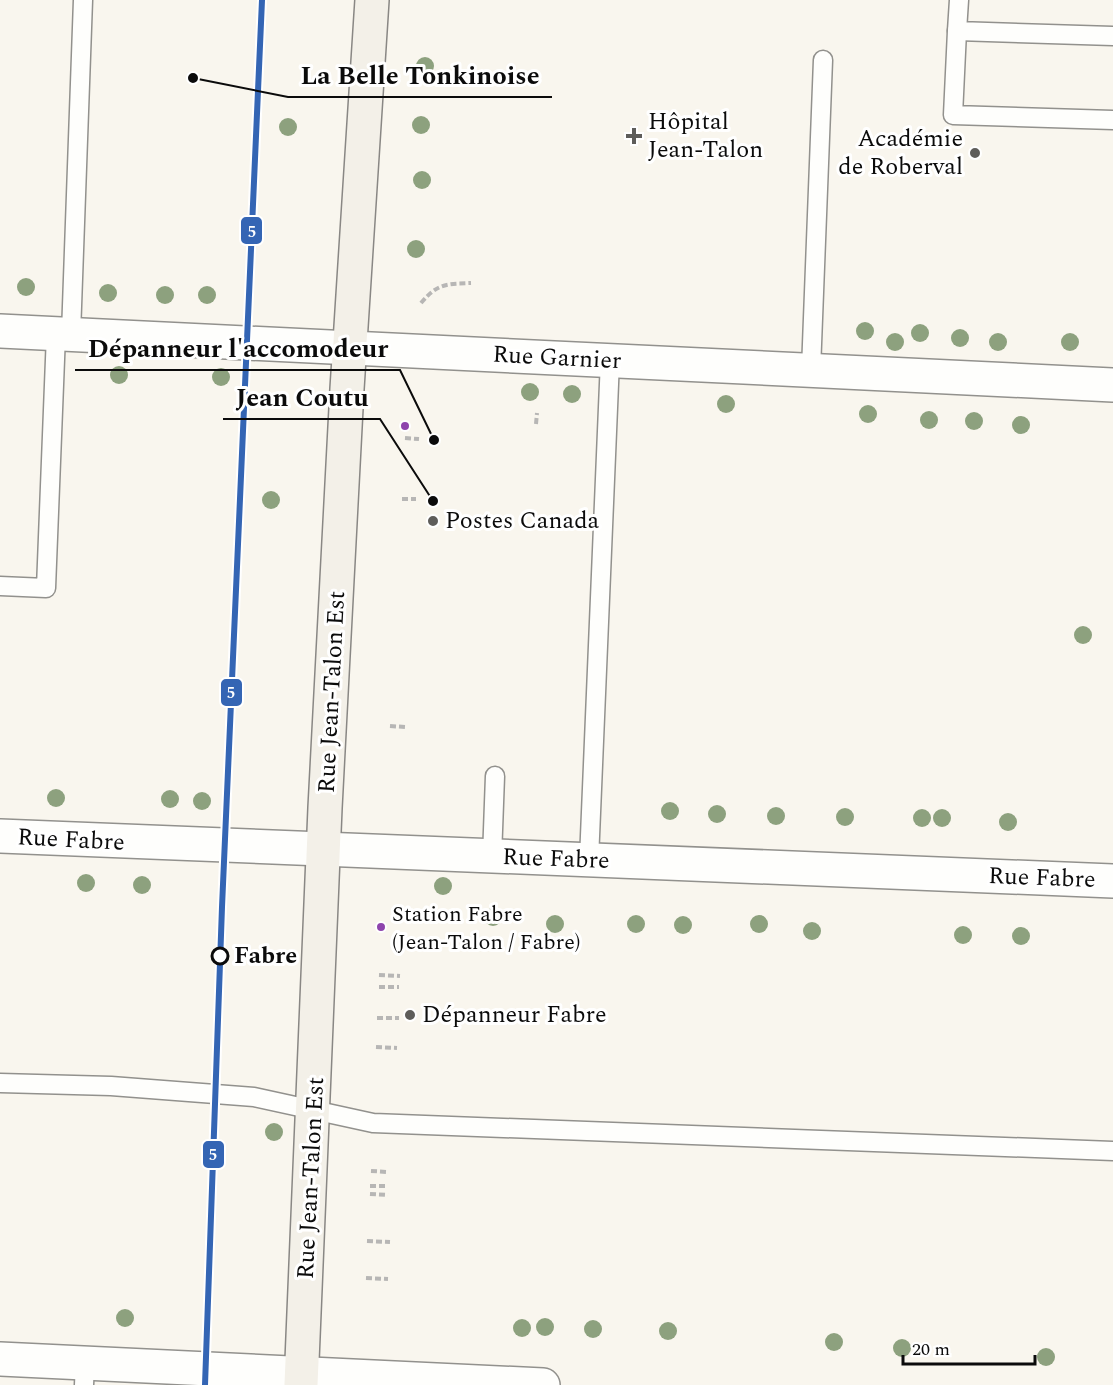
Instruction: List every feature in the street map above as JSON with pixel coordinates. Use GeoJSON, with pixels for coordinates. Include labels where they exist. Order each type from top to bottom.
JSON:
{"type":"FeatureCollection","features":[{"type":"Feature","properties":{"kind":"main road","name":"Rue Jean-Talon Est"},"geometry":{"type":"LineString","coordinates":[[301,1380],[324,851],[350,349],[372,0]]}},
{"type":"Feature","properties":{"kind":"street","name":"Rue Garnier"},"geometry":{"type":"LineString","coordinates":[[0,331],[1113,385]]}},
{"type":"Feature","properties":{"kind":"street","name":"Rue Fabre"},"geometry":{"type":"LineString","coordinates":[[0,836],[324,851],[1113,881]]}},
{"type":"Feature","properties":{"kind":"street"},"geometry":{"type":"LineString","coordinates":[[0,1359],[84,1374],[543,1385]]}},
{"type":"Feature","properties":{"kind":"lane"},"geometry":{"type":"LineString","coordinates":[[0,586],[46,588],[83,0]]}},
{"type":"Feature","properties":{"kind":"lane"},"geometry":{"type":"LineString","coordinates":[[959,0],[953,115],[1113,120]]}},
{"type":"Feature","properties":{"kind":"lane"},"geometry":{"type":"LineString","coordinates":[[957,31],[1113,36]]}},
{"type":"Feature","properties":{"kind":"lane"},"geometry":{"type":"LineString","coordinates":[[811,370],[823,60]]}},
{"type":"Feature","properties":{"kind":"lane"},"geometry":{"type":"LineString","coordinates":[[589,860],[610,360]]}},
{"type":"Feature","properties":{"kind":"lane"},"geometry":{"type":"LineString","coordinates":[[492,857],[495,776]]}},
{"type":"Feature","properties":{"kind":"lane"},"geometry":{"type":"LineString","coordinates":[[0,1083],[111,1086],[254,1097],[373,1123],[1113,1151]]}},
{"type":"Feature","properties":{"kind":"path"},"geometry":{"type":"LineString","coordinates":[[421,303],[435,288],[471,283]]}},
{"type":"Feature","properties":{"kind":"path"},"geometry":{"type":"LineString","coordinates":[[536,424],[537,413]]}},
{"type":"Feature","properties":{"kind":"path"},"geometry":{"type":"LineString","coordinates":[[405,438],[419,439]]}},
{"type":"Feature","properties":{"kind":"path"},"geometry":{"type":"LineString","coordinates":[[402,499],[416,499]]}},
{"type":"Feature","properties":{"kind":"path"},"geometry":{"type":"LineString","coordinates":[[390,726],[405,727]]}},
{"type":"Feature","properties":{"kind":"path"},"geometry":{"type":"LineString","coordinates":[[379,975],[400,976]]}},
{"type":"Feature","properties":{"kind":"path"},"geometry":{"type":"LineString","coordinates":[[378,987],[399,987]]}},
{"type":"Feature","properties":{"kind":"path"},"geometry":{"type":"LineString","coordinates":[[377,1018],[399,1018]]}},
{"type":"Feature","properties":{"kind":"path"},"geometry":{"type":"LineString","coordinates":[[376,1047],[397,1048]]}},
{"type":"Feature","properties":{"kind":"path"},"geometry":{"type":"LineString","coordinates":[[371,1172],[388,1172]]}},
{"type":"Feature","properties":{"kind":"path"},"geometry":{"type":"LineString","coordinates":[[370,1186],[388,1186]]}},
{"type":"Feature","properties":{"kind":"path"},"geometry":{"type":"LineString","coordinates":[[370,1194],[388,1195]]}},
{"type":"Feature","properties":{"kind":"path"},"geometry":{"type":"LineString","coordinates":[[367,1241],[390,1242]]}},
{"type":"Feature","properties":{"kind":"path"},"geometry":{"type":"LineString","coordinates":[[366,1278],[388,1279]]}},
{"type":"Feature","properties":{"kind":"transit line","name":"5"},"geometry":{"type":"LineString","coordinates":[[205,1385],[222,907],[262,0]]}},
{"type":"Feature","properties":{"kind":"place","name":"La Belle Tonkinoise"},"geometry":{"type":"Point","coordinates":[193,78]}},
{"type":"Feature","properties":{"kind":"place","name":"Hôpital Jean-Talon"},"geometry":{"type":"Point","coordinates":[634,136]}},
{"type":"Feature","properties":{"kind":"place","name":"Académie de Roberval"},"geometry":{"type":"Point","coordinates":[975,153]}},
{"type":"Feature","properties":{"kind":"place","name":"Dépanneur l'accomodeur"},"geometry":{"type":"Point","coordinates":[434,440]}},
{"type":"Feature","properties":{"kind":"place","name":"Jean Coutu"},"geometry":{"type":"Point","coordinates":[433,501]}},
{"type":"Feature","properties":{"kind":"place","name":"Postes Canada"},"geometry":{"type":"Point","coordinates":[433,521]}},
{"type":"Feature","properties":{"kind":"place","name":"Station Fabre (Jean-Talon / Fabre)"},"geometry":{"type":"Point","coordinates":[381,927]}},
{"type":"Feature","properties":{"kind":"place","name":"Fabre"},"geometry":{"type":"Point","coordinates":[220,956]}},
{"type":"Feature","properties":{"kind":"place","name":"Dépanneur Fabre"},"geometry":{"type":"Point","coordinates":[410,1015]}}]}
